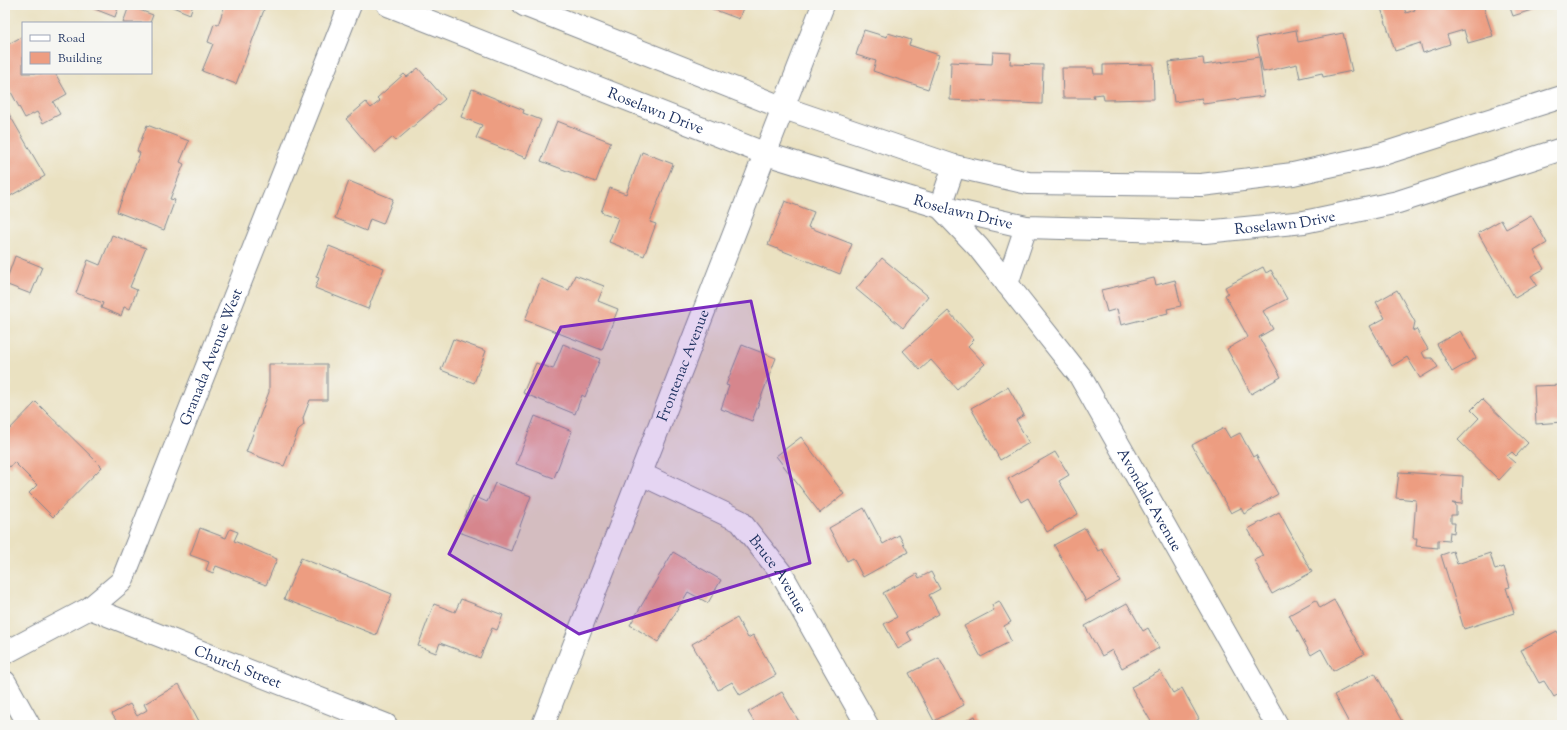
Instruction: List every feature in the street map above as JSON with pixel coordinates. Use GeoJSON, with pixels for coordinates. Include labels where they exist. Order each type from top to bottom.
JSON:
{"type":"FeatureCollection","features":[{"type":"Feature","properties":{"kind":"street","name":"Granada Avenue West"},"geometry":{"type":"LineString","coordinates":[[5,653],[90,608],[122,581],[350,5]]}},
{"type":"Feature","properties":{"kind":"street","name":"Roselawn Drive"},"geometry":{"type":"LineString","coordinates":[[388,5],[766,154],[940,206],[1026,226],[1205,232],[1304,222],[1398,202],[1562,149]]}},
{"type":"Feature","properties":{"kind":"street"},"geometry":{"type":"LineString","coordinates":[[524,5],[784,108],[954,166],[1028,183],[1201,185],[1293,174],[1382,154],[1562,97]]}},
{"type":"Feature","properties":{"kind":"street","name":"Frontenac Avenue"},"geometry":{"type":"LineString","coordinates":[[543,725],[823,5]]}},
{"type":"Feature","properties":{"kind":"street"},"geometry":{"type":"LineString","coordinates":[[940,206],[954,166]]}},
{"type":"Feature","properties":{"kind":"street","name":"Avondale Avenue"},"geometry":{"type":"LineString","coordinates":[[940,206],[978,247],[1080,376],[1277,725]]}},
{"type":"Feature","properties":{"kind":"street"},"geometry":{"type":"LineString","coordinates":[[1007,284],[1026,226]]}},
{"type":"Feature","properties":{"kind":"street","name":"Bruce Avenue"},"geometry":{"type":"LineString","coordinates":[[641,474],[740,521],[781,573],[867,725]]}},
{"type":"Feature","properties":{"kind":"street","name":"Church Street"},"geometry":{"type":"LineString","coordinates":[[90,608],[386,725]]}},
{"type":"Feature","properties":{"kind":"street"},"geometry":{"type":"LineString","coordinates":[[5,682],[29,725]]}},
{"type":"Feature","properties":{"kind":"highlighted area"},"geometry":{"type":"Polygon","coordinates":[[[751,301],[810,563],[579,634],[449,554],[561,327],[751,301]]]}},
{"type":"Feature","properties":{"kind":"building"},"geometry":{"type":"Polygon","coordinates":[[[119,5],[115,17],[87,6],[119,5]]]}},
{"type":"Feature","properties":{"kind":"building"},"geometry":{"type":"Polygon","coordinates":[[[168,5],[193,5],[190,14],[168,5]]]}},
{"type":"Feature","properties":{"kind":"building"},"geometry":{"type":"Polygon","coordinates":[[[225,5],[251,5],[264,10],[236,84],[202,71],[213,44],[208,42],[214,24],[218,25],[225,5]]]}},
{"type":"Feature","properties":{"kind":"building"},"geometry":{"type":"Polygon","coordinates":[[[702,5],[744,5],[739,19],[702,5]]]}},
{"type":"Feature","properties":{"kind":"building"},"geometry":{"type":"Polygon","coordinates":[[[1380,5],[1403,5],[1406,13],[1415,10],[1413,5],[1483,5],[1493,36],[1468,43],[1464,30],[1447,35],[1450,44],[1423,53],[1420,43],[1395,51],[1380,5]]]}},
{"type":"Feature","properties":{"kind":"building"},"geometry":{"type":"Polygon","coordinates":[[[1509,5],[1547,5],[1513,16],[1509,5]]]}},
{"type":"Feature","properties":{"kind":"building"},"geometry":{"type":"Polygon","coordinates":[[[129,6],[153,15],[150,22],[123,22],[129,6]]]}},
{"type":"Feature","properties":{"kind":"building"},"geometry":{"type":"Polygon","coordinates":[[[864,30],[887,37],[888,33],[911,40],[909,45],[939,55],[928,89],[873,71],[876,61],[856,55],[864,30]]]}},
{"type":"Feature","properties":{"kind":"building"},"geometry":{"type":"Polygon","coordinates":[[[1296,30],[1298,42],[1343,33],[1352,71],[1323,77],[1322,73],[1300,78],[1297,64],[1263,72],[1256,38],[1296,30]]]}},
{"type":"Feature","properties":{"kind":"building"},"geometry":{"type":"Polygon","coordinates":[[[22,37],[22,74],[56,74],[67,94],[53,102],[60,114],[43,123],[37,112],[25,118],[5,81],[5,46],[22,37]]]}},
{"type":"Feature","properties":{"kind":"building"},"geometry":{"type":"Polygon","coordinates":[[[993,52],[1011,53],[1010,64],[1043,65],[1042,104],[950,100],[951,62],[992,64],[993,52]]]}},
{"type":"Feature","properties":{"kind":"building"},"geometry":{"type":"Polygon","coordinates":[[[1259,57],[1264,96],[1203,104],[1202,98],[1174,102],[1169,62],[1203,58],[1204,65],[1259,57]]]}},
{"type":"Feature","properties":{"kind":"building"},"geometry":{"type":"Polygon","coordinates":[[[1153,64],[1154,99],[1104,100],[1103,94],[1093,95],[1094,98],[1063,98],[1062,68],[1093,68],[1094,74],[1103,74],[1103,65],[1153,64]]]}},
{"type":"Feature","properties":{"kind":"building"},"geometry":{"type":"Polygon","coordinates":[[[418,68],[445,99],[396,141],[393,137],[375,153],[346,119],[366,102],[371,108],[380,101],[377,98],[404,74],[407,77],[418,68]]]}},
{"type":"Feature","properties":{"kind":"building"},"geometry":{"type":"Polygon","coordinates":[[[472,89],[524,110],[523,113],[541,120],[526,158],[476,138],[482,125],[461,117],[472,89]]]}},
{"type":"Feature","properties":{"kind":"building"},"geometry":{"type":"Polygon","coordinates":[[[5,107],[45,176],[5,199],[5,107]]]}},
{"type":"Feature","properties":{"kind":"building"},"geometry":{"type":"Polygon","coordinates":[[[557,121],[611,142],[596,182],[541,161],[557,121]]]}},
{"type":"Feature","properties":{"kind":"building"},"geometry":{"type":"Polygon","coordinates":[[[147,125],[189,141],[180,162],[184,164],[170,199],[175,200],[164,230],[117,212],[140,153],[137,151],[147,125]]]}},
{"type":"Feature","properties":{"kind":"building"},"geometry":{"type":"Polygon","coordinates":[[[642,152],[673,164],[650,222],[656,224],[644,256],[609,242],[618,218],[601,212],[610,188],[626,194],[642,152]]]}},
{"type":"Feature","properties":{"kind":"building"},"geometry":{"type":"Polygon","coordinates":[[[349,181],[393,199],[383,224],[370,219],[366,231],[335,218],[349,181]]]}},
{"type":"Feature","properties":{"kind":"building"},"geometry":{"type":"Polygon","coordinates":[[[785,201],[814,212],[808,227],[852,244],[840,274],[768,245],[785,201]]]}},
{"type":"Feature","properties":{"kind":"building"},"geometry":{"type":"Polygon","coordinates":[[[1531,215],[1547,243],[1534,251],[1544,269],[1531,276],[1537,285],[1515,298],[1478,233],[1501,220],[1506,229],[1531,215]]]}},
{"type":"Feature","properties":{"kind":"building"},"geometry":{"type":"Polygon","coordinates":[[[112,235],[146,248],[130,287],[137,290],[130,309],[124,307],[121,316],[101,308],[103,303],[76,293],[88,260],[100,265],[112,235]]]}},
{"type":"Feature","properties":{"kind":"building"},"geometry":{"type":"Polygon","coordinates":[[[329,246],[384,268],[368,309],[315,288],[319,278],[316,277],[329,246]]]}},
{"type":"Feature","properties":{"kind":"building"},"geometry":{"type":"Polygon","coordinates":[[[15,256],[42,267],[31,294],[5,284],[15,256]]]}},
{"type":"Feature","properties":{"kind":"building"},"geometry":{"type":"Polygon","coordinates":[[[882,258],[928,296],[903,328],[856,289],[882,258]]]}},
{"type":"Feature","properties":{"kind":"building"},"geometry":{"type":"Polygon","coordinates":[[[1263,267],[1266,273],[1271,270],[1287,299],[1263,311],[1273,329],[1259,337],[1281,377],[1251,394],[1227,349],[1248,337],[1225,295],[1228,293],[1225,287],[1263,267]]]}},
{"type":"Feature","properties":{"kind":"building"},"geometry":{"type":"Polygon","coordinates":[[[575,275],[604,286],[598,301],[618,309],[602,350],[525,320],[541,279],[569,290],[575,275]]]}},
{"type":"Feature","properties":{"kind":"building"},"geometry":{"type":"Polygon","coordinates":[[[1154,278],[1156,285],[1175,280],[1181,306],[1167,309],[1168,313],[1121,325],[1117,309],[1107,312],[1101,290],[1154,278]]]}},
{"type":"Feature","properties":{"kind":"building"},"geometry":{"type":"Polygon","coordinates":[[[1397,290],[1415,322],[1413,331],[1416,329],[1428,349],[1422,352],[1425,358],[1432,358],[1438,367],[1420,378],[1407,357],[1392,366],[1370,326],[1385,318],[1376,302],[1397,290]]]}},
{"type":"Feature","properties":{"kind":"building"},"geometry":{"type":"Polygon","coordinates":[[[948,311],[974,340],[968,346],[985,364],[957,389],[931,360],[920,370],[903,351],[948,311]]]}},
{"type":"Feature","properties":{"kind":"building"},"geometry":{"type":"Polygon","coordinates":[[[1460,331],[1476,358],[1452,372],[1437,344],[1460,331]]]}},
{"type":"Feature","properties":{"kind":"building"},"geometry":{"type":"Polygon","coordinates":[[[453,339],[486,351],[474,383],[441,370],[453,339]]]}},
{"type":"Feature","properties":{"kind":"building"},"geometry":{"type":"Polygon","coordinates":[[[563,344],[600,359],[585,397],[582,395],[575,414],[523,393],[536,363],[553,369],[563,344]]]}},
{"type":"Feature","properties":{"kind":"building"},"geometry":{"type":"Polygon","coordinates":[[[742,345],[776,358],[752,421],[721,409],[729,386],[726,385],[742,345]]]}},
{"type":"Feature","properties":{"kind":"building"},"geometry":{"type":"Polygon","coordinates":[[[269,364],[327,364],[327,400],[310,400],[303,418],[304,425],[299,429],[284,466],[246,452],[269,392],[269,364]]]}},
{"type":"Feature","properties":{"kind":"building"},"geometry":{"type":"Polygon","coordinates":[[[1562,385],[1562,422],[1536,424],[1534,386],[1562,385]]]}},
{"type":"Feature","properties":{"kind":"building"},"geometry":{"type":"Polygon","coordinates":[[[1008,387],[1024,415],[1016,420],[1029,443],[1000,460],[971,408],[1008,387]]]}},
{"type":"Feature","properties":{"kind":"building"},"geometry":{"type":"Polygon","coordinates":[[[1482,399],[1528,443],[1516,456],[1512,452],[1507,456],[1515,463],[1499,480],[1458,440],[1479,418],[1471,410],[1482,399]]]}},
{"type":"Feature","properties":{"kind":"building"},"geometry":{"type":"Polygon","coordinates":[[[36,402],[102,467],[53,517],[29,493],[37,485],[14,462],[10,467],[5,463],[5,434],[36,402]]]}},
{"type":"Feature","properties":{"kind":"building"},"geometry":{"type":"Polygon","coordinates":[[[535,416],[572,431],[554,478],[516,464],[535,416]]]}},
{"type":"Feature","properties":{"kind":"building"},"geometry":{"type":"Polygon","coordinates":[[[1224,428],[1230,438],[1240,433],[1253,457],[1256,455],[1278,494],[1244,514],[1241,508],[1231,513],[1192,445],[1224,428]]]}},
{"type":"Feature","properties":{"kind":"building"},"geometry":{"type":"Polygon","coordinates":[[[801,437],[844,494],[820,513],[776,456],[801,437]]]}},
{"type":"Feature","properties":{"kind":"building"},"geometry":{"type":"Polygon","coordinates":[[[1055,452],[1069,475],[1059,481],[1078,514],[1047,532],[1028,498],[1021,502],[1008,479],[1055,452]]]}},
{"type":"Feature","properties":{"kind":"building"},"geometry":{"type":"Polygon","coordinates":[[[1399,472],[1463,476],[1462,504],[1452,503],[1456,505],[1456,515],[1451,515],[1451,523],[1455,523],[1454,533],[1450,532],[1449,541],[1438,540],[1438,548],[1416,546],[1417,538],[1413,538],[1416,500],[1396,498],[1399,472]]]}},
{"type":"Feature","properties":{"kind":"building"},"geometry":{"type":"Polygon","coordinates":[[[495,483],[531,496],[511,551],[459,532],[473,496],[487,502],[495,483]]]}},
{"type":"Feature","properties":{"kind":"building"},"geometry":{"type":"Polygon","coordinates":[[[864,508],[883,544],[899,535],[908,552],[863,577],[853,558],[847,561],[829,528],[864,508]]]}},
{"type":"Feature","properties":{"kind":"building"},"geometry":{"type":"Polygon","coordinates":[[[1279,512],[1312,572],[1272,594],[1254,560],[1263,556],[1248,529],[1279,512]]]}},
{"type":"Feature","properties":{"kind":"building"},"geometry":{"type":"Polygon","coordinates":[[[200,528],[226,538],[230,529],[238,532],[234,541],[277,559],[266,585],[216,566],[213,573],[206,570],[209,562],[190,555],[200,528]]]}},
{"type":"Feature","properties":{"kind":"building"},"geometry":{"type":"Polygon","coordinates":[[[1085,528],[1098,551],[1102,549],[1120,581],[1086,601],[1054,545],[1085,528]]]}},
{"type":"Feature","properties":{"kind":"building"},"geometry":{"type":"Polygon","coordinates":[[[1453,551],[1457,564],[1490,553],[1495,570],[1504,567],[1510,587],[1506,588],[1514,613],[1464,629],[1441,555],[1453,551]]]}},
{"type":"Feature","properties":{"kind":"building"},"geometry":{"type":"Polygon","coordinates":[[[673,552],[721,580],[708,603],[688,592],[658,642],[630,625],[673,552]]]}},
{"type":"Feature","properties":{"kind":"building"},"geometry":{"type":"Polygon","coordinates":[[[301,558],[392,594],[376,635],[284,599],[301,558]]]}},
{"type":"Feature","properties":{"kind":"building"},"geometry":{"type":"Polygon","coordinates":[[[931,572],[940,589],[929,595],[939,614],[907,632],[912,641],[898,649],[884,624],[897,617],[883,593],[917,574],[919,578],[931,572]]]}},
{"type":"Feature","properties":{"kind":"building"},"geometry":{"type":"Polygon","coordinates":[[[461,599],[503,615],[497,630],[492,628],[480,658],[440,643],[436,653],[418,646],[434,604],[455,612],[461,599]]]}},
{"type":"Feature","properties":{"kind":"building"},"geometry":{"type":"Polygon","coordinates":[[[1316,600],[1320,608],[1334,600],[1364,654],[1333,671],[1321,649],[1311,655],[1289,615],[1316,600]]]}},
{"type":"Feature","properties":{"kind":"building"},"geometry":{"type":"Polygon","coordinates":[[[999,601],[1011,622],[1004,626],[1011,641],[981,657],[964,626],[994,610],[992,605],[999,601]]]}},
{"type":"Feature","properties":{"kind":"building"},"geometry":{"type":"Polygon","coordinates":[[[1127,603],[1143,631],[1148,628],[1159,648],[1122,668],[1112,650],[1102,656],[1085,626],[1127,603]]]}},
{"type":"Feature","properties":{"kind":"building"},"geometry":{"type":"Polygon","coordinates":[[[737,618],[748,638],[753,635],[776,675],[740,695],[732,682],[718,690],[692,644],[737,618]]]}},
{"type":"Feature","properties":{"kind":"building"},"geometry":{"type":"Polygon","coordinates":[[[1557,631],[1562,641],[1562,692],[1554,697],[1544,681],[1539,683],[1521,650],[1557,631]]]}},
{"type":"Feature","properties":{"kind":"building"},"geometry":{"type":"Polygon","coordinates":[[[939,658],[964,705],[934,721],[909,673],[939,658]]]}},
{"type":"Feature","properties":{"kind":"building"},"geometry":{"type":"Polygon","coordinates":[[[1160,671],[1173,693],[1182,688],[1199,719],[1188,725],[1153,725],[1131,687],[1160,671]]]}},
{"type":"Feature","properties":{"kind":"building"},"geometry":{"type":"Polygon","coordinates":[[[1375,673],[1404,725],[1362,725],[1361,722],[1355,725],[1350,725],[1334,695],[1375,673]]]}},
{"type":"Feature","properties":{"kind":"building"},"geometry":{"type":"Polygon","coordinates":[[[179,684],[200,723],[196,725],[119,725],[112,714],[130,704],[137,716],[147,710],[144,704],[179,684]]]}},
{"type":"Feature","properties":{"kind":"building"},"geometry":{"type":"Polygon","coordinates":[[[782,692],[801,725],[756,725],[748,712],[782,692]]]}},
{"type":"Feature","properties":{"kind":"building"},"geometry":{"type":"Polygon","coordinates":[[[975,716],[979,725],[959,725],[975,716]]]}}]}
